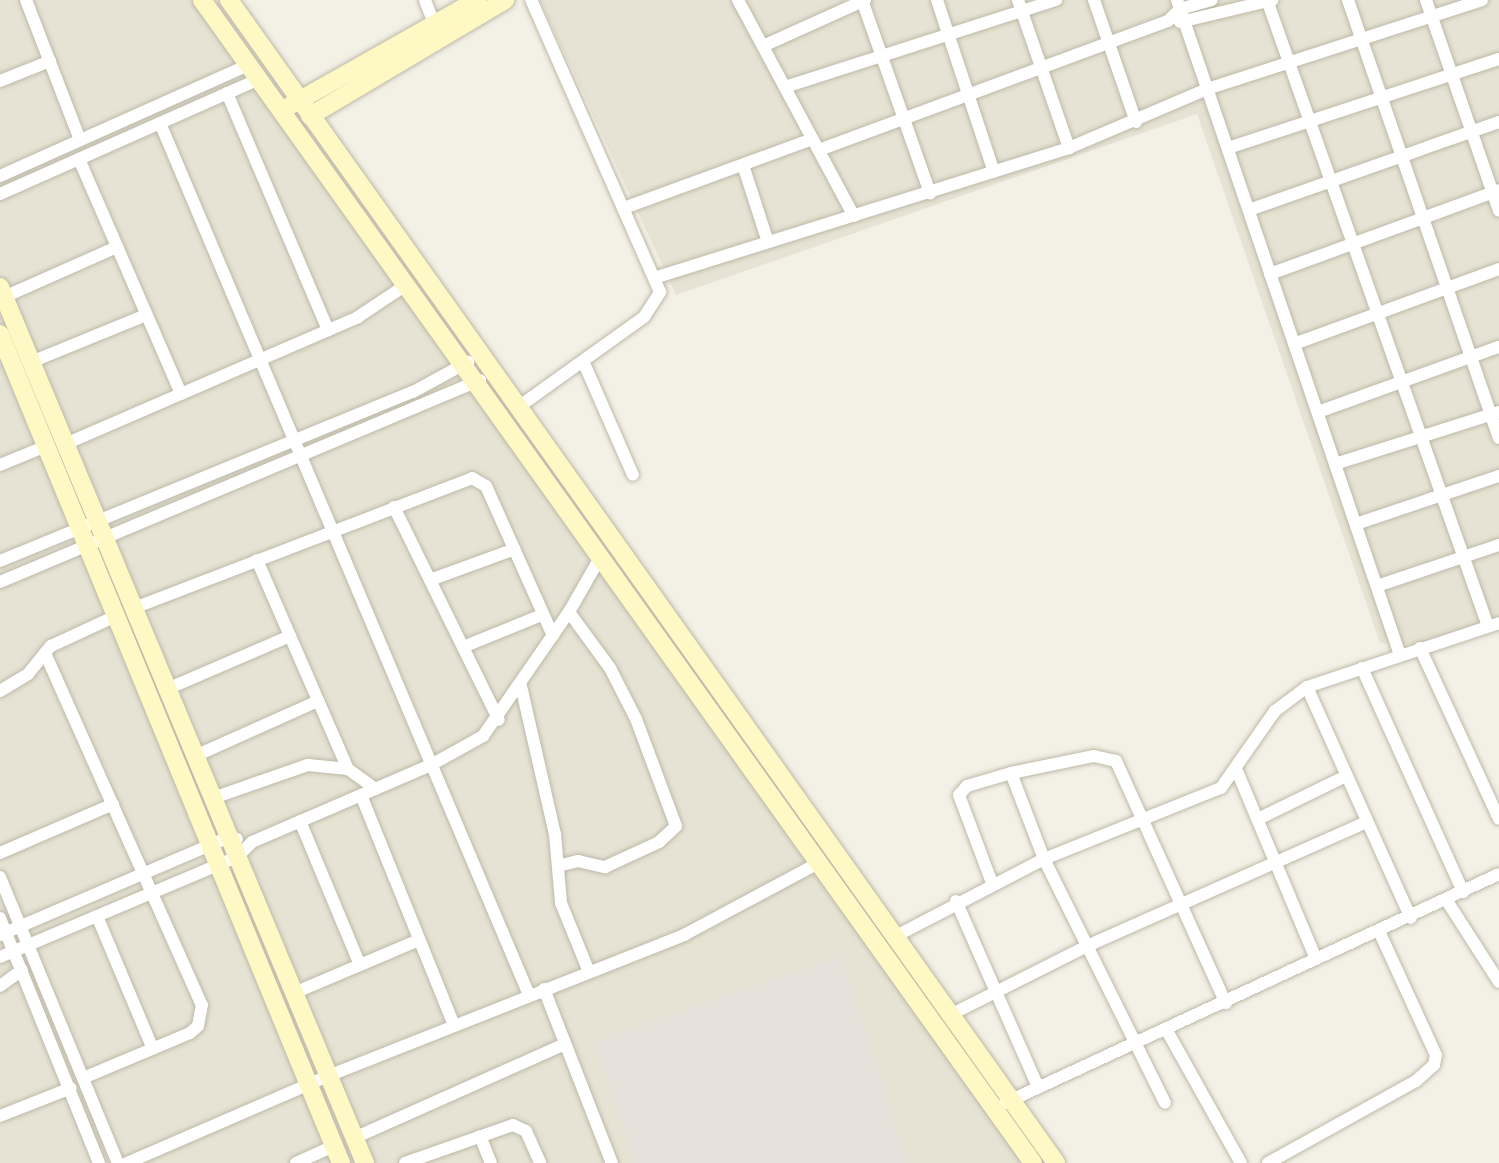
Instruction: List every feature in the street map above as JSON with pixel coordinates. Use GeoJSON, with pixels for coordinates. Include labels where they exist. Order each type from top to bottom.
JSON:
{"type":"FeatureCollection","features":[{"type":"Feature","properties":{"kind":"main road"},"geometry":{"type":"LineString","coordinates":[[202,0],[406,285],[473,359]]}},
{"type":"Feature","properties":{"kind":"main road"},"geometry":{"type":"LineString","coordinates":[[229,0],[473,359],[601,556],[818,863],[893,968],[1002,1104],[1056,1163]]}},
{"type":"Feature","properties":{"kind":"main road"},"geometry":{"type":"LineString","coordinates":[[305,108],[434,24],[477,0]]}},
{"type":"Feature","properties":{"kind":"main road"},"geometry":{"type":"LineString","coordinates":[[282,111],[305,108],[505,0]]}},
{"type":"Feature","properties":{"kind":"main road"},"geometry":{"type":"LineString","coordinates":[[2,292],[65,444],[116,616],[338,1154]]}},
{"type":"Feature","properties":{"kind":"main road"},"geometry":{"type":"LineString","coordinates":[[0,334],[46,446],[134,608],[365,1163]]}},
{"type":"Feature","properties":{"kind":"main road"},"geometry":{"type":"LineString","coordinates":[[485,377],[517,408],[952,1014],[1033,1163]]}},
{"type":"Feature","properties":{"kind":"main road"},"geometry":{"type":"LineString","coordinates":[[893,968],[909,955]]}},
{"type":"Feature","properties":{"kind":"street"},"geometry":{"type":"LineString","coordinates":[[26,0],[80,140]]}},
{"type":"Feature","properties":{"kind":"street"},"geometry":{"type":"LineString","coordinates":[[425,0],[434,24]]}},
{"type":"Feature","properties":{"kind":"street"},"geometry":{"type":"LineString","coordinates":[[517,408],[655,307],[660,292],[531,0]]}},
{"type":"Feature","properties":{"kind":"street"},"geometry":{"type":"LineString","coordinates":[[738,0],[854,216]]}},
{"type":"Feature","properties":{"kind":"street"},"geometry":{"type":"LineString","coordinates":[[763,46],[863,0],[930,193]]}},
{"type":"Feature","properties":{"kind":"street"},"geometry":{"type":"LineString","coordinates":[[937,0],[994,172]]}},
{"type":"Feature","properties":{"kind":"street"},"geometry":{"type":"LineString","coordinates":[[785,87],[949,35],[1020,6],[1056,0]]}},
{"type":"Feature","properties":{"kind":"street"},"geometry":{"type":"LineString","coordinates":[[1094,0],[1136,122]]}},
{"type":"Feature","properties":{"kind":"street"},"geometry":{"type":"LineString","coordinates":[[1179,4],[1212,0]]}},
{"type":"Feature","properties":{"kind":"street"},"geometry":{"type":"LineString","coordinates":[[624,208],[743,165],[904,121],[1168,21],[1185,23],[1269,0],[1463,557],[1493,625],[1307,687],[1275,711],[1237,771],[1221,788],[1044,859],[956,901],[896,936]]}},
{"type":"Feature","properties":{"kind":"street"},"geometry":{"type":"LineString","coordinates":[[1348,0],[1471,357],[1495,413],[1499,438]]}},
{"type":"Feature","properties":{"kind":"street"},"geometry":{"type":"LineString","coordinates":[[1426,0],[1496,191],[1499,211]]}},
{"type":"Feature","properties":{"kind":"street"},"geometry":{"type":"LineString","coordinates":[[654,278],[1069,148],[1136,122],[1207,89],[1482,0]]}},
{"type":"Feature","properties":{"kind":"street"},"geometry":{"type":"LineString","coordinates":[[1168,21],[1179,4]]}},
{"type":"Feature","properties":{"kind":"street"},"geometry":{"type":"LineString","coordinates":[[1179,4],[1400,655]]}},
{"type":"Feature","properties":{"kind":"street"},"geometry":{"type":"LineString","coordinates":[[1020,6],[1069,148]]}},
{"type":"Feature","properties":{"kind":"street"},"geometry":{"type":"LineString","coordinates":[[1228,148],[1499,59]]}},
{"type":"Feature","properties":{"kind":"street"},"geometry":{"type":"LineString","coordinates":[[0,81],[50,61]]}},
{"type":"Feature","properties":{"kind":"street"},"geometry":{"type":"LineString","coordinates":[[0,194],[227,93],[254,72]]}},
{"type":"Feature","properties":{"kind":"street"},"geometry":{"type":"LineString","coordinates":[[0,176],[80,140],[254,72]]}},
{"type":"Feature","properties":{"kind":"street"},"geometry":{"type":"LineString","coordinates":[[227,93],[328,330]]}},
{"type":"Feature","properties":{"kind":"street"},"geometry":{"type":"LineString","coordinates":[[1249,210],[1499,122]]}},
{"type":"Feature","properties":{"kind":"street"},"geometry":{"type":"LineString","coordinates":[[160,123],[529,995]]}},
{"type":"Feature","properties":{"kind":"street"},"geometry":{"type":"LineString","coordinates":[[79,159],[181,394]]}},
{"type":"Feature","properties":{"kind":"street"},"geometry":{"type":"LineString","coordinates":[[743,165],[768,242]]}},
{"type":"Feature","properties":{"kind":"street"},"geometry":{"type":"LineString","coordinates":[[1270,274],[1496,191]]}},
{"type":"Feature","properties":{"kind":"street"},"geometry":{"type":"LineString","coordinates":[[2,292],[117,247]]}},
{"type":"Feature","properties":{"kind":"street"},"geometry":{"type":"LineString","coordinates":[[1294,344],[1499,269]]}},
{"type":"Feature","properties":{"kind":"street"},"geometry":{"type":"LineString","coordinates":[[65,444],[328,330],[406,285]]}},
{"type":"Feature","properties":{"kind":"street"},"geometry":{"type":"LineString","coordinates":[[31,362],[146,315]]}},
{"type":"Feature","properties":{"kind":"street"},"geometry":{"type":"LineString","coordinates":[[1318,412],[1499,347]]}},
{"type":"Feature","properties":{"kind":"street"},"geometry":{"type":"LineString","coordinates":[[0,582],[92,534],[413,392],[473,359]]}},
{"type":"Feature","properties":{"kind":"street"},"geometry":{"type":"LineString","coordinates":[[583,361],[633,475]]}},
{"type":"Feature","properties":{"kind":"street"},"geometry":{"type":"LineString","coordinates":[[0,561],[92,534],[302,458],[485,377]]}},
{"type":"Feature","properties":{"kind":"street"},"geometry":{"type":"LineString","coordinates":[[1335,464],[1495,413]]}},
{"type":"Feature","properties":{"kind":"street"},"geometry":{"type":"LineString","coordinates":[[0,465],[46,446]]}},
{"type":"Feature","properties":{"kind":"street"},"geometry":{"type":"LineString","coordinates":[[1356,524],[1499,476]]}},
{"type":"Feature","properties":{"kind":"street"},"geometry":{"type":"LineString","coordinates":[[134,608],[394,507],[478,479],[486,486],[553,636]]}},
{"type":"Feature","properties":{"kind":"street"},"geometry":{"type":"LineString","coordinates":[[394,507],[499,720]]}},
{"type":"Feature","properties":{"kind":"street"},"geometry":{"type":"LineString","coordinates":[[1377,586],[1499,545]]}},
{"type":"Feature","properties":{"kind":"street"},"geometry":{"type":"LineString","coordinates":[[430,580],[515,549]]}},
{"type":"Feature","properties":{"kind":"street"},"geometry":{"type":"LineString","coordinates":[[0,957],[237,857],[252,842],[431,765],[483,736],[499,720],[569,612],[601,556]]}},
{"type":"Feature","properties":{"kind":"street"},"geometry":{"type":"LineString","coordinates":[[257,560],[348,769]]}},
{"type":"Feature","properties":{"kind":"street"},"geometry":{"type":"LineString","coordinates":[[558,866],[578,861],[605,867],[659,842],[676,826],[636,719],[610,668],[569,612]]}},
{"type":"Feature","properties":{"kind":"street"},"geometry":{"type":"LineString","coordinates":[[463,647],[542,615]]}},
{"type":"Feature","properties":{"kind":"street"},"geometry":{"type":"LineString","coordinates":[[0,691],[28,674],[45,653],[63,639],[116,616]]}},
{"type":"Feature","properties":{"kind":"street"},"geometry":{"type":"LineString","coordinates":[[167,689],[290,636]]}},
{"type":"Feature","properties":{"kind":"street"},"geometry":{"type":"LineString","coordinates":[[1420,648],[1499,819]]}},
{"type":"Feature","properties":{"kind":"street"},"geometry":{"type":"LineString","coordinates":[[45,653],[202,1005],[198,1026],[190,1033],[83,1078]]}},
{"type":"Feature","properties":{"kind":"street"},"geometry":{"type":"LineString","coordinates":[[1362,668],[1463,892]]}},
{"type":"Feature","properties":{"kind":"street"},"geometry":{"type":"LineString","coordinates":[[521,686],[558,866],[561,903],[589,972]]}},
{"type":"Feature","properties":{"kind":"street"},"geometry":{"type":"LineString","coordinates":[[1307,687],[1344,777],[1411,918]]}},
{"type":"Feature","properties":{"kind":"street"},"geometry":{"type":"LineString","coordinates":[[195,756],[318,701]]}},
{"type":"Feature","properties":{"kind":"street"},"geometry":{"type":"LineString","coordinates":[[992,883],[959,795],[967,786],[1011,773],[1109,757],[1122,770],[1179,906],[1226,1003]]}},
{"type":"Feature","properties":{"kind":"street"},"geometry":{"type":"LineString","coordinates":[[213,798],[308,765],[348,769],[376,789]]}},
{"type":"Feature","properties":{"kind":"street"},"geometry":{"type":"LineString","coordinates":[[1237,771],[1316,959]]}},
{"type":"Feature","properties":{"kind":"street"},"geometry":{"type":"LineString","coordinates":[[1011,773],[1044,859],[1165,1103]]}},
{"type":"Feature","properties":{"kind":"street"},"geometry":{"type":"LineString","coordinates":[[1258,819],[1344,777]]}},
{"type":"Feature","properties":{"kind":"street"},"geometry":{"type":"LineString","coordinates":[[361,795],[454,1025]]}},
{"type":"Feature","properties":{"kind":"street"},"geometry":{"type":"LineString","coordinates":[[0,853],[113,804]]}},
{"type":"Feature","properties":{"kind":"street"},"geometry":{"type":"LineString","coordinates":[[300,821],[360,965]]}},
{"type":"Feature","properties":{"kind":"street"},"geometry":{"type":"LineString","coordinates":[[952,1014],[1087,946],[1365,823]]}},
{"type":"Feature","properties":{"kind":"street"},"geometry":{"type":"LineString","coordinates":[[3,934],[229,837],[252,842]]}},
{"type":"Feature","properties":{"kind":"street"},"geometry":{"type":"LineString","coordinates":[[127,1163],[328,1076],[731,914],[818,863]]}},
{"type":"Feature","properties":{"kind":"street"},"geometry":{"type":"LineString","coordinates":[[1002,1104],[1411,918],[1499,874]]}},
{"type":"Feature","properties":{"kind":"street"},"geometry":{"type":"LineString","coordinates":[[0,877],[118,1163]]}},
{"type":"Feature","properties":{"kind":"street"},"geometry":{"type":"LineString","coordinates":[[956,901],[993,991],[1038,1087]]}},
{"type":"Feature","properties":{"kind":"street"},"geometry":{"type":"LineString","coordinates":[[1447,901],[1499,982]]}},
{"type":"Feature","properties":{"kind":"street"},"geometry":{"type":"LineString","coordinates":[[97,916],[153,1049]]}},
{"type":"Feature","properties":{"kind":"street"},"geometry":{"type":"LineString","coordinates":[[0,918],[3,934],[22,970],[99,1163]]}},
{"type":"Feature","properties":{"kind":"street"},"geometry":{"type":"LineString","coordinates":[[1268,1163],[1416,1081],[1434,1065],[1436,1055],[1379,931]]}},
{"type":"Feature","properties":{"kind":"street"},"geometry":{"type":"LineString","coordinates":[[294,993],[419,940]]}},
{"type":"Feature","properties":{"kind":"street"},"geometry":{"type":"LineString","coordinates":[[0,986],[22,970]]}},
{"type":"Feature","properties":{"kind":"street"},"geometry":{"type":"LineString","coordinates":[[544,989],[612,1163]]}},
{"type":"Feature","properties":{"kind":"street"},"geometry":{"type":"LineString","coordinates":[[1166,1029],[1241,1163]]}},
{"type":"Feature","properties":{"kind":"street"},"geometry":{"type":"LineString","coordinates":[[354,1138],[565,1044]]}},
{"type":"Feature","properties":{"kind":"street"},"geometry":{"type":"LineString","coordinates":[[0,1116],[71,1088]]}},
{"type":"Feature","properties":{"kind":"street"},"geometry":{"type":"LineString","coordinates":[[405,1163],[506,1126],[520,1127],[540,1163]]}},
{"type":"Feature","properties":{"kind":"street"},"geometry":{"type":"LineString","coordinates":[[480,1136],[491,1163]]}},
{"type":"Feature","properties":{"kind":"street"},"geometry":{"type":"LineString","coordinates":[[296,1163],[338,1154]]}},
{"type":"Feature","properties":{"kind":"shaded area"},"geometry":{"type":"Polygon","coordinates":[[[0,0],[214,0],[1048,1163],[0,1163],[0,0]]]}},
{"type":"Feature","properties":{"kind":"shaded area"},"geometry":{"type":"Polygon","coordinates":[[[540,0],[1499,0],[1499,618],[1418,645],[1380,643],[1197,114],[676,295],[540,0]]]}},
{"type":"Feature","properties":{"kind":"shaded area"},"geometry":{"type":"Polygon","coordinates":[[[841,956],[908,1163],[635,1163],[593,1041],[841,956]]]}}]}
